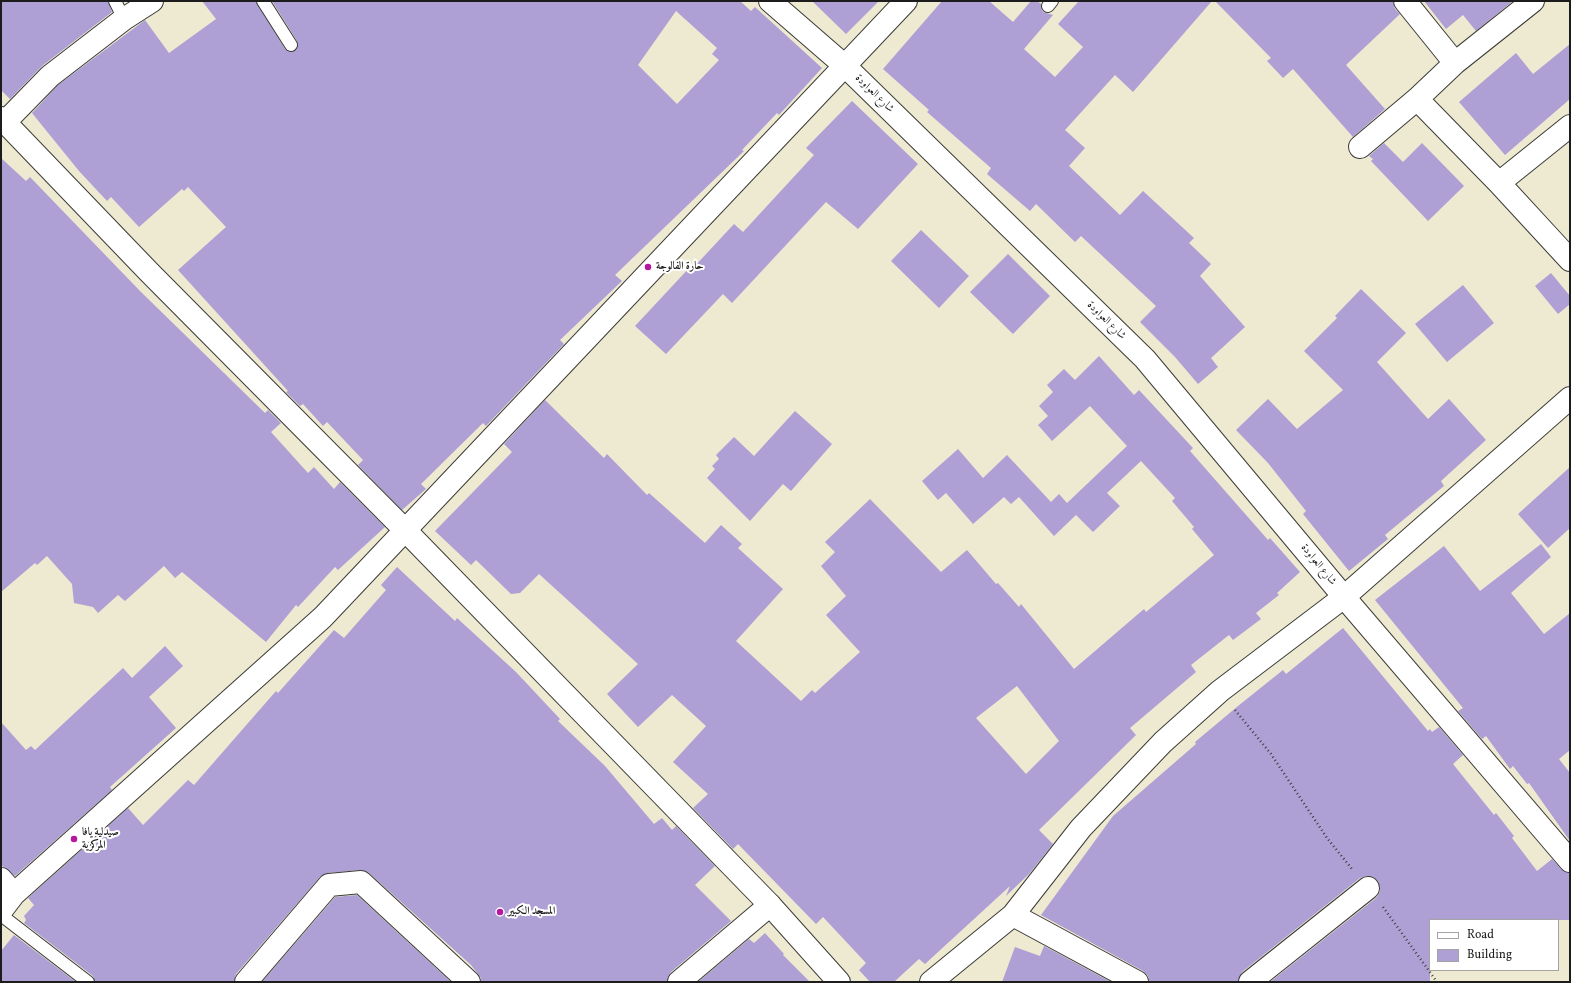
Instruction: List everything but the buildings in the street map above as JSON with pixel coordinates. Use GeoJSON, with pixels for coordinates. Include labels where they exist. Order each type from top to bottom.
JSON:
{"type":"FeatureCollection","features":[{"type":"Feature","properties":{"kind":"street"},"geometry":{"type":"LineString","coordinates":[[152,1],[119,10],[3,120],[148,272],[405,530],[770,905],[840,982]]}},
{"type":"Feature","properties":{"kind":"street","name":"شارع العواودة"},"geometry":{"type":"LineString","coordinates":[[770,1],[845,66],[1145,359],[1344,597],[1570,861]]}},
{"type":"Feature","properties":{"kind":"street"},"geometry":{"type":"LineString","coordinates":[[1,911],[8,887],[323,617],[906,1]]}},
{"type":"Feature","properties":{"kind":"street"},"geometry":{"type":"LineString","coordinates":[[1405,1],[1455,63]]}},
{"type":"Feature","properties":{"kind":"street"},"geometry":{"type":"LineString","coordinates":[[1360,147],[1417,99],[1455,63],[1533,1]]}},
{"type":"Feature","properties":{"kind":"street"},"geometry":{"type":"LineString","coordinates":[[1417,99],[1499,183],[1570,260]]}},
{"type":"Feature","properties":{"kind":"street"},"geometry":{"type":"LineString","coordinates":[[1499,183],[1570,126]]}},
{"type":"Feature","properties":{"kind":"street"},"geometry":{"type":"LineString","coordinates":[[931,982],[1013,914],[1081,828],[1163,742],[1220,691],[1344,597],[1570,398]]}},
{"type":"Feature","properties":{"kind":"street"},"geometry":{"type":"LineString","coordinates":[[246,982],[329,884],[361,882],[469,982]]}},
{"type":"Feature","properties":{"kind":"street"},"geometry":{"type":"LineString","coordinates":[[1250,982],[1368,888]]}},
{"type":"Feature","properties":{"kind":"street"},"geometry":{"type":"LineString","coordinates":[[679,982],[770,905]]}},
{"type":"Feature","properties":{"kind":"street"},"geometry":{"type":"LineString","coordinates":[[1013,914],[1137,982]]}},
{"type":"Feature","properties":{"kind":"lane"},"geometry":{"type":"LineString","coordinates":[[264,1],[291,45]]}},
{"type":"Feature","properties":{"kind":"lane"},"geometry":{"type":"LineString","coordinates":[[1,915],[88,982]]}},
{"type":"Feature","properties":{"kind":"path"},"geometry":{"type":"LineString","coordinates":[[1220,691],[1270,754],[1326,838],[1368,888],[1437,982]]}},
{"type":"Feature","properties":{"kind":"place","name":"حارة الفالوجة"},"geometry":{"type":"Point","coordinates":[648,267]}},
{"type":"Feature","properties":{"kind":"place","name":"صيدلية يافا المركزية"},"geometry":{"type":"Point","coordinates":[74,839]}},
{"type":"Feature","properties":{"kind":"place","name":"المسجد الكبير"},"geometry":{"type":"Point","coordinates":[500,912]}}]}
